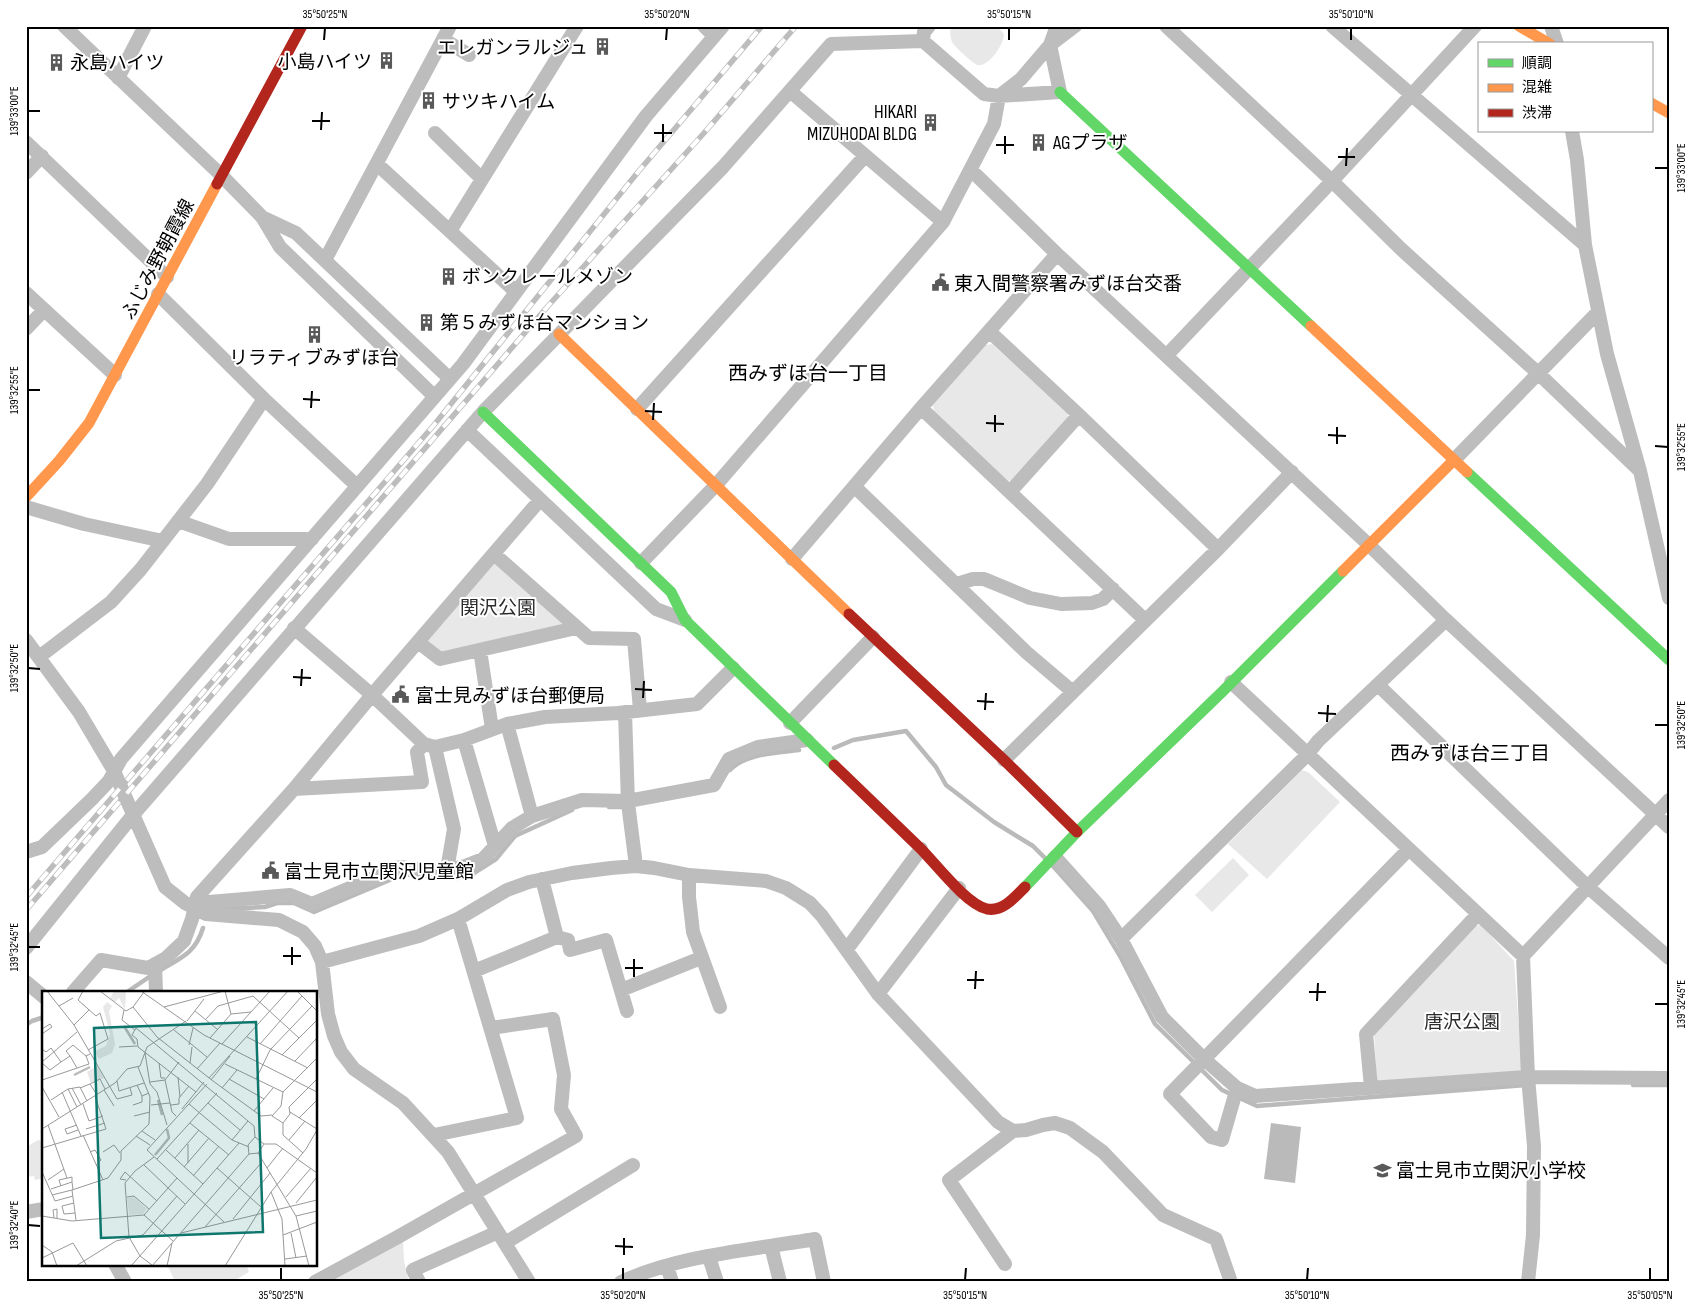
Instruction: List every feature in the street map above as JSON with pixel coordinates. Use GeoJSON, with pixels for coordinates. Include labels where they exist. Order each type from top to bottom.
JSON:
{"type":"FeatureCollection","features":[{"type":"Feature","properties":{"kind":"street"},"geometry":{"type":"LineString","coordinates":[[64,26],[221,175],[262,217],[280,247],[434,396]]}},
{"type":"Feature","properties":{"kind":"street"},"geometry":{"type":"LineString","coordinates":[[118,78],[145,26]]}},
{"type":"Feature","properties":{"kind":"street","name":"ふじみ野朝霞線"},"geometry":{"type":"LineString","coordinates":[[26,497],[75,444],[89,423],[302,26]]}},
{"type":"Feature","properties":{"kind":"street"},"geometry":{"type":"LineString","coordinates":[[326,260],[450,26]]}},
{"type":"Feature","properties":{"kind":"street"},"geometry":{"type":"LineString","coordinates":[[450,231],[577,26]]}},
{"type":"Feature","properties":{"kind":"street"},"geometry":{"type":"LineString","coordinates":[[26,852],[42,847],[109,781],[121,759],[450,379],[646,116],[718,31],[704,26]]}},
{"type":"Feature","properties":{"kind":"street"},"geometry":{"type":"LineString","coordinates":[[924,41],[924,32],[929,26]]}},
{"type":"Feature","properties":{"kind":"street"},"geometry":{"type":"LineString","coordinates":[[1055,26],[1050,45],[1060,92],[1669,660]]}},
{"type":"Feature","properties":{"kind":"street"},"geometry":{"type":"LineString","coordinates":[[641,563],[716,485],[943,222],[994,124],[999,96],[1021,79],[1050,45],[1074,26]]}},
{"type":"Feature","properties":{"kind":"street"},"geometry":{"type":"LineString","coordinates":[[1166,26],[1332,181],[1401,249],[1539,374],[1640,471]]}},
{"type":"Feature","properties":{"kind":"street"},"geometry":{"type":"LineString","coordinates":[[1332,26],[1585,245]]}},
{"type":"Feature","properties":{"kind":"street"},"geometry":{"type":"LineString","coordinates":[[1166,355],[1332,181],[1475,26]]}},
{"type":"Feature","properties":{"kind":"street"},"geometry":{"type":"LineString","coordinates":[[1519,26],[1547,42]]}},
{"type":"Feature","properties":{"kind":"street"},"geometry":{"type":"LineString","coordinates":[[1551,26],[1556,42]]}},
{"type":"Feature","properties":{"kind":"street"},"geometry":{"type":"LineString","coordinates":[[443,39],[469,55]]}},
{"type":"Feature","properties":{"kind":"street"},"geometry":{"type":"LineString","coordinates":[[26,948],[133,815],[483,412],[723,167],[791,92],[831,44],[924,41],[984,94],[999,96],[1060,92]]}},
{"type":"Feature","properties":{"kind":"street"},"geometry":{"type":"LineString","coordinates":[[791,92],[943,222]]}},
{"type":"Feature","properties":{"kind":"street"},"geometry":{"type":"LineString","coordinates":[[1652,104],[1669,113]]}},
{"type":"Feature","properties":{"kind":"street"},"geometry":{"type":"LineString","coordinates":[[1572,132],[1577,160],[1585,245],[1598,312],[1607,354],[1640,471],[1669,598]]}},
{"type":"Feature","properties":{"kind":"street"},"geometry":{"type":"LineString","coordinates":[[435,133],[482,179]]}},
{"type":"Feature","properties":{"kind":"street"},"geometry":{"type":"LineString","coordinates":[[26,142],[167,277]]}},
{"type":"Feature","properties":{"kind":"street"},"geometry":{"type":"LineString","coordinates":[[26,173],[42,156]]}},
{"type":"Feature","properties":{"kind":"street"},"geometry":{"type":"LineString","coordinates":[[637,409],[866,156]]}},
{"type":"Feature","properties":{"kind":"street"},"geometry":{"type":"LineString","coordinates":[[377,164],[516,292]]}},
{"type":"Feature","properties":{"kind":"street"},"geometry":{"type":"LineString","coordinates":[[971,170],[1058,254],[1292,472],[1446,620],[1669,827]]}},
{"type":"Feature","properties":{"kind":"street"},"geometry":{"type":"LineString","coordinates":[[262,217],[296,233],[450,379]]}},
{"type":"Feature","properties":{"kind":"street"},"geometry":{"type":"LineString","coordinates":[[792,559],[921,408],[1058,254]]}},
{"type":"Feature","properties":{"kind":"street"},"geometry":{"type":"LineString","coordinates":[[26,293],[115,375]]}},
{"type":"Feature","properties":{"kind":"street"},"geometry":{"type":"LineString","coordinates":[[158,294],[264,399],[357,486]]}},
{"type":"Feature","properties":{"kind":"street"},"geometry":{"type":"LineString","coordinates":[[26,329],[44,310]]}},
{"type":"Feature","properties":{"kind":"street"},"geometry":{"type":"LineString","coordinates":[[483,412],[671,592],[685,620],[959,888],[984,908],[994,909],[1010,902],[1077,832],[1454,460],[1598,312]]}},
{"type":"Feature","properties":{"kind":"street"},"geometry":{"type":"LineString","coordinates":[[990,332],[1218,549]]}},
{"type":"Feature","properties":{"kind":"street"},"geometry":{"type":"LineString","coordinates":[[559,334],[1077,832]]}},
{"type":"Feature","properties":{"kind":"street"},"geometry":{"type":"LineString","coordinates":[[39,657],[112,602],[141,569],[207,484],[264,399]]}},
{"type":"Feature","properties":{"kind":"street"},"geometry":{"type":"LineString","coordinates":[[921,408],[1146,620]]}},
{"type":"Feature","properties":{"kind":"street"},"geometry":{"type":"LineString","coordinates":[[1010,492],[1079,415]]}},
{"type":"Feature","properties":{"kind":"street"},"geometry":{"type":"LineString","coordinates":[[467,430],[656,609],[685,620]]}},
{"type":"Feature","properties":{"kind":"street"},"geometry":{"type":"LineString","coordinates":[[1004,760],[1218,549],[1292,472]]}},
{"type":"Feature","properties":{"kind":"street"},"geometry":{"type":"LineString","coordinates":[[855,487],[1026,652],[1073,692]]}},
{"type":"Feature","properties":{"kind":"street"},"geometry":{"type":"LineString","coordinates":[[75,991],[101,960],[148,968],[166,958],[184,941],[198,897],[294,789],[372,695],[540,500]]}},
{"type":"Feature","properties":{"kind":"street"},"geometry":{"type":"LineString","coordinates":[[26,507],[84,524],[163,540]]}},
{"type":"Feature","properties":{"kind":"street"},"geometry":{"type":"LineString","coordinates":[[178,521],[229,539],[312,539]]}},
{"type":"Feature","properties":{"kind":"street"},"geometry":{"type":"LineString","coordinates":[[494,554],[576,628],[590,638],[634,639],[640,710]]}},
{"type":"Feature","properties":{"kind":"street"},"geometry":{"type":"LineString","coordinates":[[957,584],[973,579],[984,579],[1030,598],[1062,604],[1092,603],[1103,599],[1113,589]]}},
{"type":"Feature","properties":{"kind":"street"},"geometry":{"type":"LineString","coordinates":[[1121,939],[1307,755],[1318,741],[1446,620]]}},
{"type":"Feature","properties":{"kind":"street"},"geometry":{"type":"LineString","coordinates":[[294,628],[429,745],[454,829],[447,870]]}},
{"type":"Feature","properties":{"kind":"street"},"geometry":{"type":"LineString","coordinates":[[418,642],[440,659],[576,628]]}},
{"type":"Feature","properties":{"kind":"street"},"geometry":{"type":"LineString","coordinates":[[790,723],[873,637]]}},
{"type":"Feature","properties":{"kind":"street"},"geometry":{"type":"LineString","coordinates":[[26,640],[79,712],[114,771],[165,888],[195,909],[206,914],[279,920],[303,932],[315,946],[322,962],[328,1014],[341,1052],[354,1070],[403,1103],[448,1152],[529,1282]]}},
{"type":"Feature","properties":{"kind":"street"},"geometry":{"type":"LineString","coordinates":[[480,650],[492,729]]}},
{"type":"Feature","properties":{"kind":"street"},"geometry":{"type":"LineString","coordinates":[[294,789],[422,782],[417,752],[429,745],[464,740],[507,724],[545,717],[625,712],[697,704],[733,668]]}},
{"type":"Feature","properties":{"kind":"street"},"geometry":{"type":"LineString","coordinates":[[1231,682],[1522,956],[1528,1077],[1534,1146],[1533,1235],[1528,1282]]}},
{"type":"Feature","properties":{"kind":"street"},"geometry":{"type":"LineString","coordinates":[[1378,685],[1588,887],[1669,958]]}},
{"type":"Feature","properties":{"kind":"street"},"geometry":{"type":"LineString","coordinates":[[625,712],[629,805],[636,866]]}},
{"type":"Feature","properties":{"kind":"street"},"geometry":{"type":"LineString","coordinates":[[507,724],[532,816]]}},
{"type":"Feature","properties":{"kind":"street"},"geometry":{"type":"LineString","coordinates":[[464,740],[495,846]]}},
{"type":"Feature","properties":{"kind":"street"},"geometry":{"type":"LineString","coordinates":[[195,909],[209,902],[290,896],[312,904],[400,867],[438,872],[465,866],[483,859],[512,828],[532,816],[582,800],[629,805],[714,786],[729,759],[758,747],[807,740]]}},
{"type":"Feature","properties":{"kind":"street"},"geometry":{"type":"LineString","coordinates":[[1522,956],[1669,800]]}},
{"type":"Feature","properties":{"kind":"street"},"geometry":{"type":"LineString","coordinates":[[847,949],[921,849]]}},
{"type":"Feature","properties":{"kind":"street"},"geometry":{"type":"LineString","coordinates":[[1237,1088],[1222,1140],[1211,1138],[1170,1094],[1409,849]]}},
{"type":"Feature","properties":{"kind":"street"},"geometry":{"type":"LineString","coordinates":[[1051,861],[1100,906],[1121,939],[1162,1017],[1200,1063],[1237,1088],[1255,1096],[1528,1077],[1669,1078]]}},
{"type":"Feature","properties":{"kind":"street"},"geometry":{"type":"LineString","coordinates":[[322,962],[404,941],[458,919],[507,890],[542,879],[636,866],[689,875],[766,881],[786,888],[810,903],[847,949],[878,994],[998,1122],[1013,1131]]}},
{"type":"Feature","properties":{"kind":"street"},"geometry":{"type":"LineString","coordinates":[[689,875],[692,932],[720,1007]]}},
{"type":"Feature","properties":{"kind":"street"},"geometry":{"type":"LineString","coordinates":[[542,879],[557,937]]}},
{"type":"Feature","properties":{"kind":"street"},"geometry":{"type":"LineString","coordinates":[[878,994],[959,888]]}},
{"type":"Feature","properties":{"kind":"street"},"geometry":{"type":"LineString","coordinates":[[1371,1088],[1366,1034],[1478,914]]}},
{"type":"Feature","properties":{"kind":"street"},"geometry":{"type":"LineString","coordinates":[[434,1135],[518,1118],[458,919]]}},
{"type":"Feature","properties":{"kind":"street"},"geometry":{"type":"LineString","coordinates":[[474,971],[557,937],[568,940],[570,950],[606,940],[627,1011]]}},
{"type":"Feature","properties":{"kind":"street"},"geometry":{"type":"LineString","coordinates":[[621,990],[701,958]]}},
{"type":"Feature","properties":{"kind":"street"},"geometry":{"type":"LineString","coordinates":[[156,965],[156,988]]}},
{"type":"Feature","properties":{"kind":"street"},"geometry":{"type":"LineString","coordinates":[[26,982],[42,995]]}},
{"type":"Feature","properties":{"kind":"street"},"geometry":{"type":"LineString","coordinates":[[315,1282],[475,1195],[576,1136],[561,1109],[564,1075],[553,1019],[490,1028]]}},
{"type":"Feature","properties":{"kind":"street"},"geometry":{"type":"LineString","coordinates":[[1005,1264],[949,1180],[1013,1131],[1055,1123],[1070,1128],[1103,1152],[1163,1215],[1216,1239],[1227,1280]]}},
{"type":"Feature","properties":{"kind":"street"},"geometry":{"type":"LineString","coordinates":[[419,1282],[413,1270],[501,1237],[633,1166]]}},
{"type":"Feature","properties":{"kind":"street"},"geometry":{"type":"LineString","coordinates":[[26,1212],[42,1209]]}},
{"type":"Feature","properties":{"kind":"street"},"geometry":{"type":"LineString","coordinates":[[621,1282],[638,1274],[667,1266],[815,1239],[824,1282]]}},
{"type":"Feature","properties":{"kind":"street"},"geometry":{"type":"LineString","coordinates":[[772,1246],[780,1282]]}},
{"type":"Feature","properties":{"kind":"street"},"geometry":{"type":"LineString","coordinates":[[709,1257],[717,1282]]}},
{"type":"Feature","properties":{"kind":"street"},"geometry":{"type":"LineString","coordinates":[[116,1266],[125,1282]]}},
{"type":"Feature","properties":{"kind":"street"},"geometry":{"type":"LineString","coordinates":[[667,1266],[672,1282]]}},
{"type":"Feature","properties":{"kind":"green space"},"geometry":{"type":"Polygon","coordinates":[[[951,26],[997,26],[1004,34],[999,49],[991,59],[982,65],[978,65],[964,55],[952,42],[951,26]]]}},
{"type":"Feature","properties":{"kind":"green space"},"geometry":{"type":"Polygon","coordinates":[[[992,344],[1068,414],[1068,420],[1013,480],[1008,481],[934,412],[933,405],[985,345],[992,344]]]}},
{"type":"Feature","properties":{"kind":"green space","name":"関沢公園"},"geometry":{"type":"Polygon","coordinates":[[[494,563],[567,625],[443,653],[425,641],[494,563]]]}},
{"type":"Feature","properties":{"kind":"green space"},"geometry":{"type":"Polygon","coordinates":[[[1302,770],[1308,772],[1340,802],[1267,879],[1228,844],[1302,770]]]}},
{"type":"Feature","properties":{"kind":"green space"},"geometry":{"type":"Polygon","coordinates":[[[1233,858],[1249,875],[1212,912],[1195,895],[1233,858]]]}},
{"type":"Feature","properties":{"kind":"green space","name":"唐沢公園"},"geometry":{"type":"Polygon","coordinates":[[[1481,925],[1514,961],[1522,1069],[1517,1073],[1377,1084],[1374,1035],[1474,926],[1481,925]]]}},
{"type":"Feature","properties":{"kind":"green space"},"geometry":{"type":"Polygon","coordinates":[[[38,1140],[42,1141],[42,1178],[35,1180],[34,1176],[26,1177],[26,1147],[38,1140]]]}},
{"type":"Feature","properties":{"kind":"green space"},"geometry":{"type":"Polygon","coordinates":[[[403,1240],[404,1261],[409,1282],[328,1282],[403,1240]]]}},
{"type":"Feature","properties":{"kind":"green space"},"geometry":{"type":"Polygon","coordinates":[[[168,1266],[247,1266],[249,1272],[232,1282],[175,1282],[168,1266]]]}},
{"type":"Feature","properties":{"kind":"shaded area"},"geometry":{"type":"Polygon","coordinates":[[[1271,1123],[1301,1127],[1295,1183],[1264,1179],[1271,1123]]]}},
{"type":"Feature","properties":{"kind":"waterway"},"geometry":{"type":"LineString","coordinates":[[834,748],[853,740],[906,731],[936,767],[946,785],[994,822],[1033,846],[1046,859]]}},
{"type":"Feature","properties":{"kind":"waterway"},"geometry":{"type":"LineString","coordinates":[[730,770],[744,760],[753,757],[799,750]]}},
{"type":"Feature","properties":{"kind":"waterway"},"geometry":{"type":"LineString","coordinates":[[609,807],[626,807]]}},
{"type":"Feature","properties":{"kind":"waterway"},"geometry":{"type":"LineString","coordinates":[[436,878],[457,878],[474,873],[496,859],[515,836],[572,810]]}},
{"type":"Feature","properties":{"kind":"waterway"},"geometry":{"type":"LineString","coordinates":[[1053,866],[1093,911],[1120,956],[1155,1024],[1222,1090],[1257,1106],[1527,1085]]}},
{"type":"Feature","properties":{"kind":"waterway"},"geometry":{"type":"LineString","coordinates":[[218,909],[265,907],[277,903],[294,903],[314,912],[404,874],[423,877]]}},
{"type":"Feature","properties":{"kind":"waterway"},"geometry":{"type":"LineString","coordinates":[[159,971],[191,950],[200,937],[203,928]]}},
{"type":"Feature","properties":{"kind":"waterway"},"geometry":{"type":"LineString","coordinates":[[128,991],[152,975]]}},
{"type":"Feature","properties":{"kind":"waterway"},"geometry":{"type":"LineString","coordinates":[[26,1025],[42,1018]]}},
{"type":"Feature","properties":{"kind":"waterway"},"geometry":{"type":"LineString","coordinates":[[1633,1085],[1669,1085]]}},
{"type":"Feature","properties":{"kind":"railway"},"geometry":{"type":"LineString","coordinates":[[26,897],[434,425],[638,172],[762,26]]}},
{"type":"Feature","properties":{"kind":"railway"},"geometry":{"type":"LineString","coordinates":[[26,910],[548,306],[704,133],[796,26]]}},
{"type":"Feature","properties":{"kind":"traffic: fast"},"geometry":{"type":"LineString","coordinates":[[1060,92],[1311,326]]}},
{"type":"Feature","properties":{"kind":"traffic: fast"},"geometry":{"type":"LineString","coordinates":[[483,412],[671,592],[685,620],[834,765]]}},
{"type":"Feature","properties":{"kind":"traffic: fast"},"geometry":{"type":"LineString","coordinates":[[1467,472],[1669,660]]}},
{"type":"Feature","properties":{"kind":"traffic: fast"},"geometry":{"type":"LineString","coordinates":[[1025,887],[1077,832],[1222,692],[1343,571]]}},
{"type":"Feature","properties":{"kind":"traffic: slow"},"geometry":{"type":"LineString","coordinates":[[1519,26],[1547,42]]}},
{"type":"Feature","properties":{"kind":"traffic: slow"},"geometry":{"type":"LineString","coordinates":[[1652,104],[1669,113]]}},
{"type":"Feature","properties":{"kind":"traffic: slow"},"geometry":{"type":"LineString","coordinates":[[26,497],[59,461],[89,423],[217,184]]}},
{"type":"Feature","properties":{"kind":"traffic: slow"},"geometry":{"type":"LineString","coordinates":[[1311,326],[1467,472]]}},
{"type":"Feature","properties":{"kind":"traffic: slow"},"geometry":{"type":"LineString","coordinates":[[559,334],[849,614]]}},
{"type":"Feature","properties":{"kind":"traffic: slow"},"geometry":{"type":"LineString","coordinates":[[1343,571],[1454,460]]}},
{"type":"Feature","properties":{"kind":"traffic: jam"},"geometry":{"type":"LineString","coordinates":[[217,184],[302,26]]}},
{"type":"Feature","properties":{"kind":"traffic: jam"},"geometry":{"type":"LineString","coordinates":[[849,614],[1004,760],[1077,832]]}},
{"type":"Feature","properties":{"kind":"traffic: jam"},"geometry":{"type":"LineString","coordinates":[[834,765],[920,848],[961,892],[979,906],[987,909],[1003,906],[1025,887]]}},
{"type":"Feature","properties":{"kind":"place","name":"エレガンラルジュ"},"geometry":{"type":"Point","coordinates":[602,47]}},
{"type":"Feature","properties":{"kind":"place","name":"小島ハイツ"},"geometry":{"type":"Point","coordinates":[386,61]}},
{"type":"Feature","properties":{"kind":"place","name":"永島ハイツ"},"geometry":{"type":"Point","coordinates":[56,62]}},
{"type":"Feature","properties":{"kind":"place","name":"サツキハイム"},"geometry":{"type":"Point","coordinates":[428,101]}},
{"type":"Feature","properties":{"kind":"place","name":"HIKARI MIZUHODAI BLDG"},"geometry":{"type":"Point","coordinates":[931,122]}},
{"type":"Feature","properties":{"kind":"place","name":"AGプラザ"},"geometry":{"type":"Point","coordinates":[1039,142]}},
{"type":"Feature","properties":{"kind":"place","name":"ボンクレールメゾン"},"geometry":{"type":"Point","coordinates":[448,276]}},
{"type":"Feature","properties":{"kind":"place","name":"東入間警察署みずほ台交番"},"geometry":{"type":"Point","coordinates":[940,283]}},
{"type":"Feature","properties":{"kind":"place","name":"第５みずほ台マンション"},"geometry":{"type":"Point","coordinates":[426,322]}},
{"type":"Feature","properties":{"kind":"place","name":"リラティブみずほ台"},"geometry":{"type":"Point","coordinates":[314,334]}},
{"type":"Feature","properties":{"kind":"place","name":"富士見みずほ台郵便局"},"geometry":{"type":"Point","coordinates":[401,695]}},
{"type":"Feature","properties":{"kind":"place","name":"富士見市立関沢児童館"},"geometry":{"type":"Point","coordinates":[270,871]}},
{"type":"Feature","properties":{"kind":"place","name":"富士見市立関沢小学校"},"geometry":{"type":"Point","coordinates":[1382,1170]}},
{"type":"Feature","properties":{"kind":"district","name":"西みずほ台一丁目"},"geometry":{"type":"Point","coordinates":[808,373]}},
{"type":"Feature","properties":{"kind":"district","name":"西みずほ台三丁目"},"geometry":{"type":"Point","coordinates":[1470,753]}}]}
